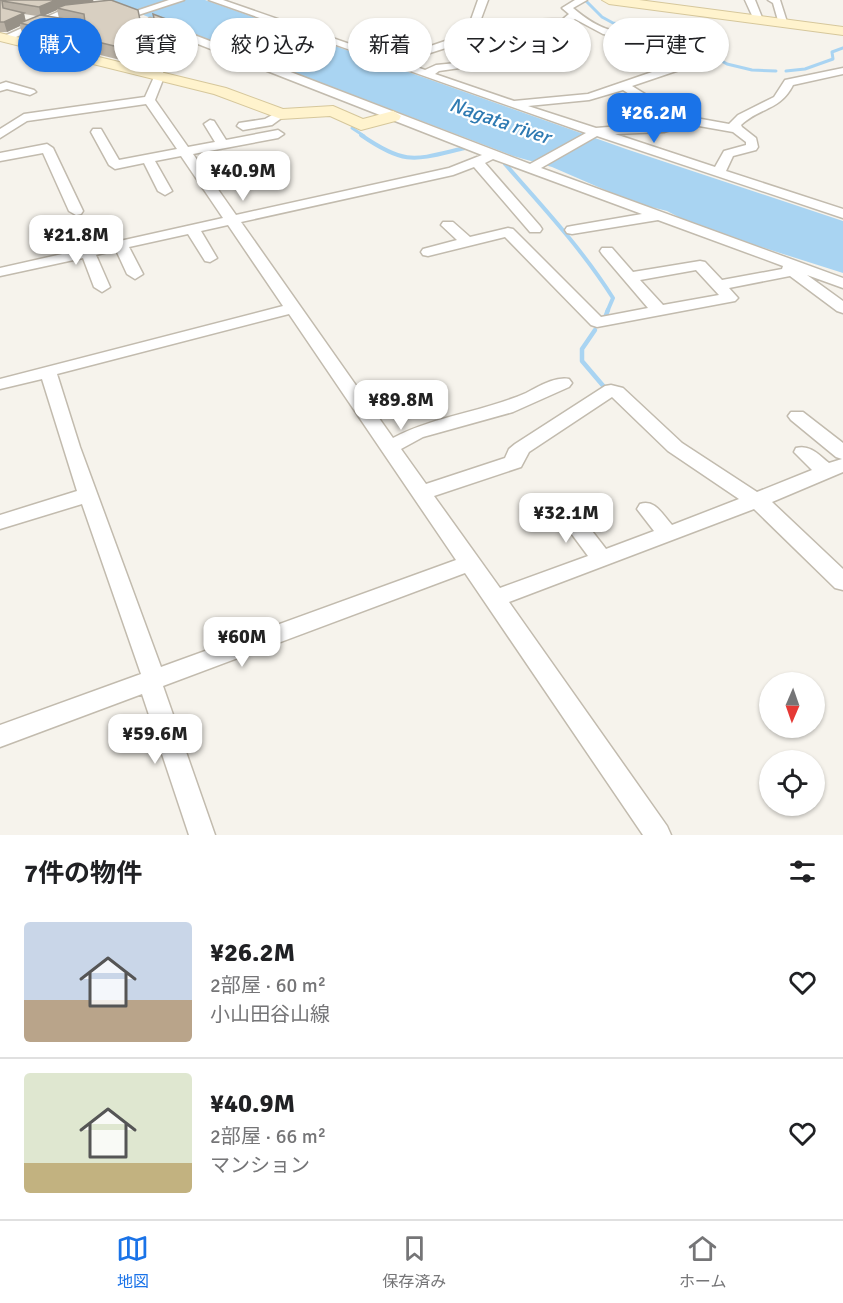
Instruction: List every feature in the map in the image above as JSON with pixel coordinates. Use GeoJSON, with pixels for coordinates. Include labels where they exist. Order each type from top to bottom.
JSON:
{"type":"FeatureCollection","features":[{"type":"Feature","properties":{"kind":"street"},"geometry":{"type":"LineString","coordinates":[[135,15],[179,0]]}},
{"type":"Feature","properties":{"kind":"street"},"geometry":{"type":"LineString","coordinates":[[214,0],[348,47]]}},
{"type":"Feature","properties":{"kind":"street"},"geometry":{"type":"LineString","coordinates":[[432,48],[448,45],[471,33],[483,0]]}},
{"type":"Feature","properties":{"kind":"street"},"geometry":{"type":"LineString","coordinates":[[508,103],[589,97],[693,62],[694,58],[688,51],[675,44],[611,34],[600,30],[567,8],[579,0]]}},
{"type":"Feature","properties":{"kind":"street"},"geometry":{"type":"LineString","coordinates":[[609,0],[843,31]]}},
{"type":"Feature","properties":{"kind":"street"},"geometry":{"type":"LineString","coordinates":[[750,0],[758,20]]}},
{"type":"Feature","properties":{"kind":"street"},"geometry":{"type":"LineString","coordinates":[[773,0],[777,2],[782,22]]}},
{"type":"Feature","properties":{"kind":"street"},"geometry":{"type":"LineString","coordinates":[[41,10],[61,14]]}},
{"type":"Feature","properties":{"kind":"street"},"geometry":{"type":"LineString","coordinates":[[52,18],[61,14],[90,10]]}},
{"type":"Feature","properties":{"kind":"street"},"geometry":{"type":"LineString","coordinates":[[570,18],[575,14]]}},
{"type":"Feature","properties":{"kind":"street"},"geometry":{"type":"LineString","coordinates":[[135,15],[147,24],[159,77],[150,100]]}},
{"type":"Feature","properties":{"kind":"street"},"geometry":{"type":"LineString","coordinates":[[135,15],[493,155],[660,215],[787,266],[843,283]]}},
{"type":"Feature","properties":{"kind":"street"},"geometry":{"type":"LineString","coordinates":[[20,16],[28,18]]}},
{"type":"Feature","properties":{"kind":"street"},"geometry":{"type":"LineString","coordinates":[[2,38],[18,32]]}},
{"type":"Feature","properties":{"kind":"street"},"geometry":{"type":"LineString","coordinates":[[2,38],[220,91],[281,114],[333,111],[362,125],[393,116]]}},
{"type":"Feature","properties":{"kind":"street"},"geometry":{"type":"LineString","coordinates":[[427,75],[436,69],[444,68]]}},
{"type":"Feature","properties":{"kind":"street"},"geometry":{"type":"LineString","coordinates":[[737,129],[735,124],[744,115],[774,104],[783,97],[789,82],[843,71]]}},
{"type":"Feature","properties":{"kind":"street"},"geometry":{"type":"LineString","coordinates":[[418,72],[843,214]]}},
{"type":"Feature","properties":{"kind":"street"},"geometry":{"type":"LineString","coordinates":[[0,88],[6,86],[28,92],[11,98]]}},
{"type":"Feature","properties":{"kind":"street"},"geometry":{"type":"LineString","coordinates":[[623,86],[634,90],[664,113],[676,118],[737,129],[747,136],[753,145],[728,154],[719,173]]}},
{"type":"Feature","properties":{"kind":"street"},"geometry":{"type":"LineString","coordinates":[[0,134],[24,118],[150,100]]}},
{"type":"Feature","properties":{"kind":"street"},"geometry":{"type":"LineString","coordinates":[[150,100],[658,835]]}},
{"type":"Feature","properties":{"kind":"street"},"geometry":{"type":"LineString","coordinates":[[243,126],[268,122],[281,114]]}},
{"type":"Feature","properties":{"kind":"street"},"geometry":{"type":"LineString","coordinates":[[531,169],[596,132],[664,128],[676,124],[676,118]]}},
{"type":"Feature","properties":{"kind":"street"},"geometry":{"type":"LineString","coordinates":[[210,124],[223,145]]}},
{"type":"Feature","properties":{"kind":"street"},"geometry":{"type":"LineString","coordinates":[[97,132],[115,165],[278,134]]}},
{"type":"Feature","properties":{"kind":"street"},"geometry":{"type":"LineString","coordinates":[[0,157],[47,148],[76,212]]}},
{"type":"Feature","properties":{"kind":"street"},"geometry":{"type":"LineString","coordinates":[[0,272],[453,171],[493,155]]}},
{"type":"Feature","properties":{"kind":"street"},"geometry":{"type":"LineString","coordinates":[[148,159],[165,191]]}},
{"type":"Feature","properties":{"kind":"street"},"geometry":{"type":"LineString","coordinates":[[477,162],[535,229]]}},
{"type":"Feature","properties":{"kind":"street"},"geometry":{"type":"LineString","coordinates":[[572,230],[660,215]]}},
{"type":"Feature","properties":{"kind":"street"},"geometry":{"type":"LineString","coordinates":[[448,225],[467,242]]}},
{"type":"Feature","properties":{"kind":"street"},"geometry":{"type":"LineString","coordinates":[[192,229],[210,258]]}},
{"type":"Feature","properties":{"kind":"street"},"geometry":{"type":"LineString","coordinates":[[428,252],[508,232],[597,322],[730,298],[700,265],[629,277]]}},
{"type":"Feature","properties":{"kind":"street"},"geometry":{"type":"LineString","coordinates":[[80,233],[102,287]]}},
{"type":"Feature","properties":{"kind":"street"},"geometry":{"type":"LineString","coordinates":[[121,245],[135,274]]}},
{"type":"Feature","properties":{"kind":"street"},"geometry":{"type":"LineString","coordinates":[[607,251],[659,311]]}},
{"type":"Feature","properties":{"kind":"street"},"geometry":{"type":"LineString","coordinates":[[718,285],[764,278],[787,266]]}},
{"type":"Feature","properties":{"kind":"street"},"geometry":{"type":"LineString","coordinates":[[787,266],[843,308]]}},
{"type":"Feature","properties":{"kind":"street"},"geometry":{"type":"LineString","coordinates":[[0,384],[294,308]]}},
{"type":"Feature","properties":{"kind":"street"},"geometry":{"type":"LineString","coordinates":[[48,372],[202,835]]}},
{"type":"Feature","properties":{"kind":"street"},"geometry":{"type":"LineString","coordinates":[[390,447],[417,432],[507,408],[563,383]]}},
{"type":"Feature","properties":{"kind":"street"},"geometry":{"type":"LineString","coordinates":[[422,493],[513,462],[516,453],[522,448],[611,390],[617,392],[675,447],[768,509],[843,582]]}},
{"type":"Feature","properties":{"kind":"street"},"geometry":{"type":"LineString","coordinates":[[797,416],[843,453]]}},
{"type":"Feature","properties":{"kind":"street"},"geometry":{"type":"LineString","coordinates":[[803,452],[835,469]]}},
{"type":"Feature","properties":{"kind":"street"},"geometry":{"type":"LineString","coordinates":[[495,599],[835,469]]}},
{"type":"Feature","properties":{"kind":"street"},"geometry":{"type":"LineString","coordinates":[[0,522],[88,495]]}},
{"type":"Feature","properties":{"kind":"street"},"geometry":{"type":"LineString","coordinates":[[561,505],[602,559]]}},
{"type":"Feature","properties":{"kind":"street"},"geometry":{"type":"LineString","coordinates":[[647,509],[668,534]]}},
{"type":"Feature","properties":{"kind":"street"},"geometry":{"type":"LineString","coordinates":[[0,736],[471,563]]}},
{"type":"Feature","properties":{"kind":"water"},"geometry":{"type":"Polygon","coordinates":[[[104,0],[205,0],[256,18],[210,18],[210,40],[198,36],[198,18],[151,18],[104,0]]]}},
{"type":"Feature","properties":{"kind":"water","name":"Nagata river"},"geometry":{"type":"Polygon","coordinates":[[[336,46],[348,51],[348,72],[408,72],[626,149],[843,221],[843,273],[698,227],[667,211],[635,203],[552,167],[513,156],[293,72],[336,72],[336,46]]]}},
{"type":"Feature","properties":{"kind":"building"},"geometry":{"type":"Polygon","coordinates":[[[0,0],[56,0],[39,7],[2,1],[3,8],[24,13],[0,22],[0,0]]]}},
{"type":"Feature","properties":{"kind":"building"},"geometry":{"type":"Polygon","coordinates":[[[111,0],[138,10],[140,18],[114,18],[114,46],[102,43],[102,18],[84,18],[84,14],[57,8],[111,0]]]}},
{"type":"Feature","properties":{"kind":"building"},"geometry":{"type":"Polygon","coordinates":[[[40,15],[59,18],[32,18],[40,15]]]}},
{"type":"Feature","properties":{"kind":"waterway"},"geometry":{"type":"LineString","coordinates":[[585,0],[602,17],[613,23],[673,33],[727,64],[752,70],[776,71]]}},
{"type":"Feature","properties":{"kind":"waterway"},"geometry":{"type":"LineString","coordinates":[[786,71],[805,69],[833,59],[832,52],[843,48]]}},
{"type":"Feature","properties":{"kind":"waterway"},"geometry":{"type":"LineString","coordinates":[[352,128],[364,136]]}},
{"type":"Feature","properties":{"kind":"waterway"},"geometry":{"type":"LineString","coordinates":[[361,135],[389,152],[411,158],[465,148]]}},
{"type":"Feature","properties":{"kind":"waterway"},"geometry":{"type":"LineString","coordinates":[[505,164],[562,229],[601,280],[613,298],[607,312]]}},
{"type":"Feature","properties":{"kind":"waterway"},"geometry":{"type":"LineString","coordinates":[[606,315],[608,310]]}},
{"type":"Feature","properties":{"kind":"waterway"},"geometry":{"type":"LineString","coordinates":[[595,330],[582,349],[582,361],[605,388]]}}]}
